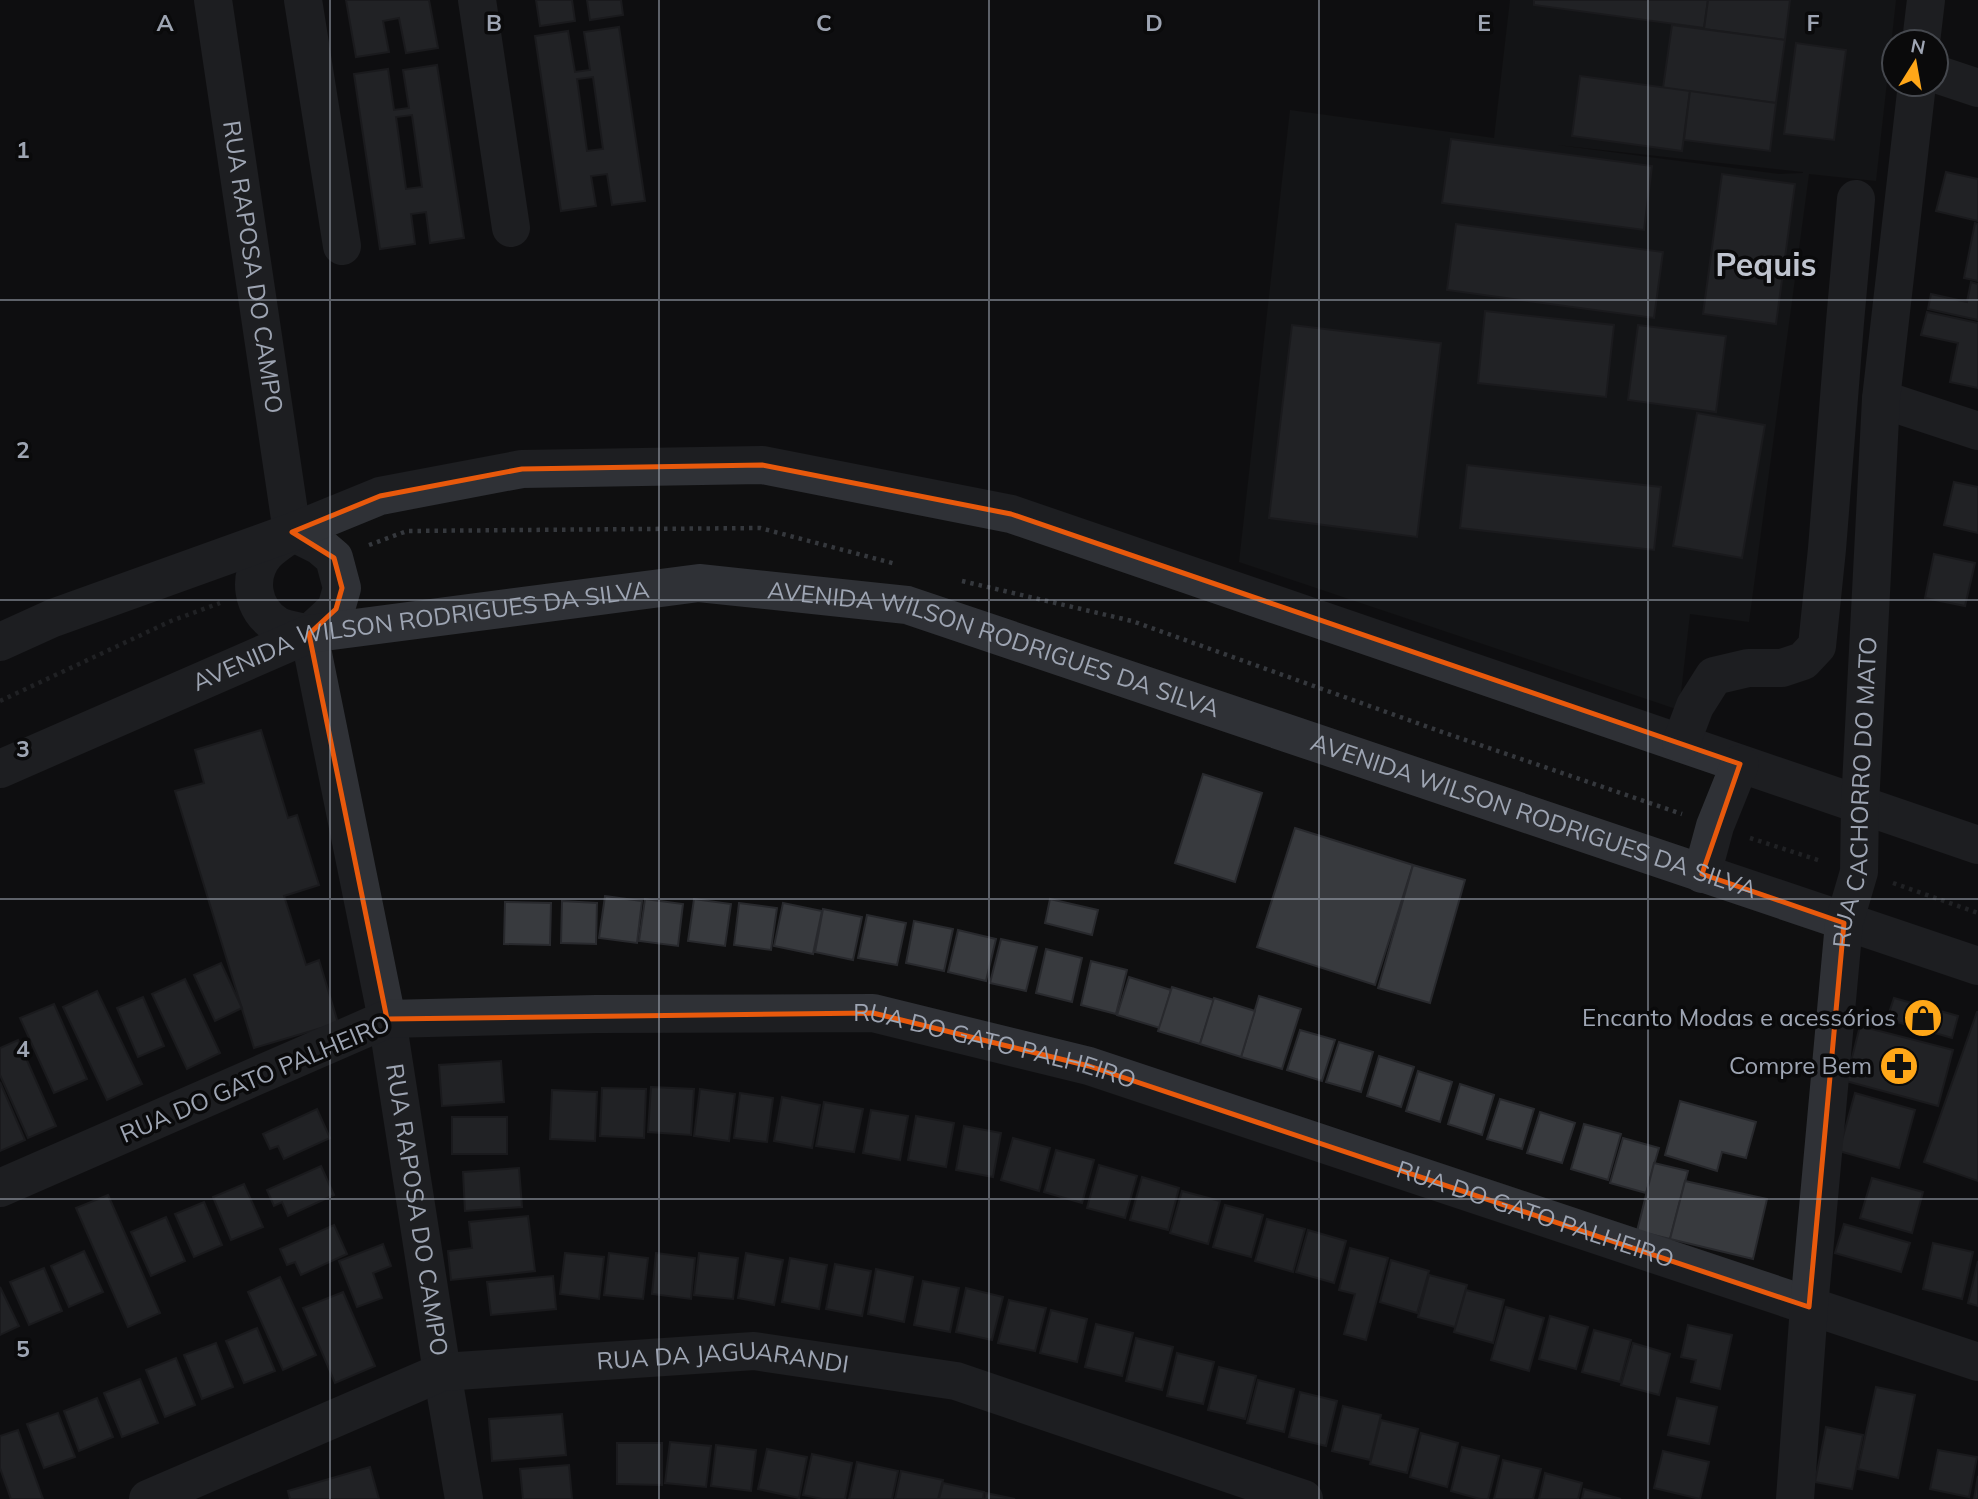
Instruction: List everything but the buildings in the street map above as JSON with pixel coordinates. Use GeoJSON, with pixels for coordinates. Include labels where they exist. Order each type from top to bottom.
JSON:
{"type":"FeatureCollection","features":[{"type":"Feature","properties":{"kind":"street","name":"RUA RAPOSA DO CAMPO"},"geometry":{"type":"LineString","coordinates":[[213,0],[292,533]]}},
{"type":"Feature","properties":{"kind":"street"},"geometry":{"type":"LineString","coordinates":[[303,0],[342,246]]}},
{"type":"Feature","properties":{"kind":"street"},"geometry":{"type":"LineString","coordinates":[[477,0],[511,228]]}},
{"type":"Feature","properties":{"kind":"street"},"geometry":{"type":"LineString","coordinates":[[1923,28],[1926,0]]}},
{"type":"Feature","properties":{"kind":"street"},"geometry":{"type":"LineString","coordinates":[[1950,79],[1978,88]]}},
{"type":"Feature","properties":{"kind":"street","name":"RUA CACHORRO DO MATO"},"geometry":{"type":"LineString","coordinates":[[1795,1499],[1809,1307],[1844,923],[1859,872],[1860,804],[1881,399],[1915,98]]}},
{"type":"Feature","properties":{"kind":"street"},"geometry":{"type":"LineString","coordinates":[[1681,743],[1695,706],[1714,676],[1748,668],[1782,668],[1803,661],[1817,646],[1828,549],[1844,322],[1856,199]]}},
{"type":"Feature","properties":{"kind":"street"},"geometry":{"type":"LineString","coordinates":[[1881,399],[1978,431]]}},
{"type":"Feature","properties":{"kind":"street"},"geometry":{"type":"LineString","coordinates":[[0,642],[53,618],[292,533],[380,496],[522,469],[762,465],[1011,514],[1978,845]]}},
{"type":"Feature","properties":{"kind":"street"},"geometry":{"type":"LineString","coordinates":[[292,533],[320,546],[334,558],[342,588],[336,609],[309,634],[279,626],[261,612],[253,590],[258,568],[266,553],[292,533]]}},
{"type":"Feature","properties":{"kind":"street","name":"AVENIDA WILSON RODRIGUES DA SILVA"},"geometry":{"type":"LineString","coordinates":[[0,769],[309,634],[699,583],[908,606],[1978,966]]}},
{"type":"Feature","properties":{"kind":"street","name":"RUA RAPOSA DO CAMPO"},"geometry":{"type":"LineString","coordinates":[[309,634],[387,1019],[464,1499]]}},
{"type":"Feature","properties":{"kind":"street"},"geometry":{"type":"LineString","coordinates":[[1702,874],[1715,826],[1740,764]]}},
{"type":"Feature","properties":{"kind":"street","name":"RUA DO GATO PALHEIRO"},"geometry":{"type":"LineString","coordinates":[[0,1188],[387,1019],[596,1014],[873,1013],[1089,1066],[1978,1363]]}},
{"type":"Feature","properties":{"kind":"street","name":"RUA DA JAGUARANDI"},"geometry":{"type":"LineString","coordinates":[[148,1499],[442,1372],[754,1351],[956,1381],[1304,1499]]}},
{"type":"Feature","properties":{"kind":"highlighted area"},"geometry":{"type":"Polygon","coordinates":[[[762,465],[1011,514],[1740,764],[1702,874],[1844,923],[1809,1307],[1089,1066],[873,1013],[387,1019],[309,634],[336,609],[342,588],[334,558],[292,532],[380,496],[522,469],[762,465]]]}},
{"type":"Feature","properties":{"kind":"shaded area"},"geometry":{"type":"Polygon","coordinates":[[[1510,0],[1896,0],[1893,28],[1880,28],[1880,98],[1885,98],[1876,181],[1809,174],[1749,622],[1690,614],[1679,710],[1239,562],[1290,110],[1494,138],[1510,0]],[[1557,145],[1779,174],[1803,172],[1557,145]]]}},
{"type":"Feature","properties":{"kind":"place","name":"Encanto Modas e acessórios"},"geometry":{"type":"Point","coordinates":[1923,1018]}},
{"type":"Feature","properties":{"kind":"place","name":"Compre Bem"},"geometry":{"type":"Point","coordinates":[1899,1066]}},
{"type":"Feature","properties":{"kind":"district","name":"Pequis"},"geometry":{"type":"Point","coordinates":[1766,265]}}]}
